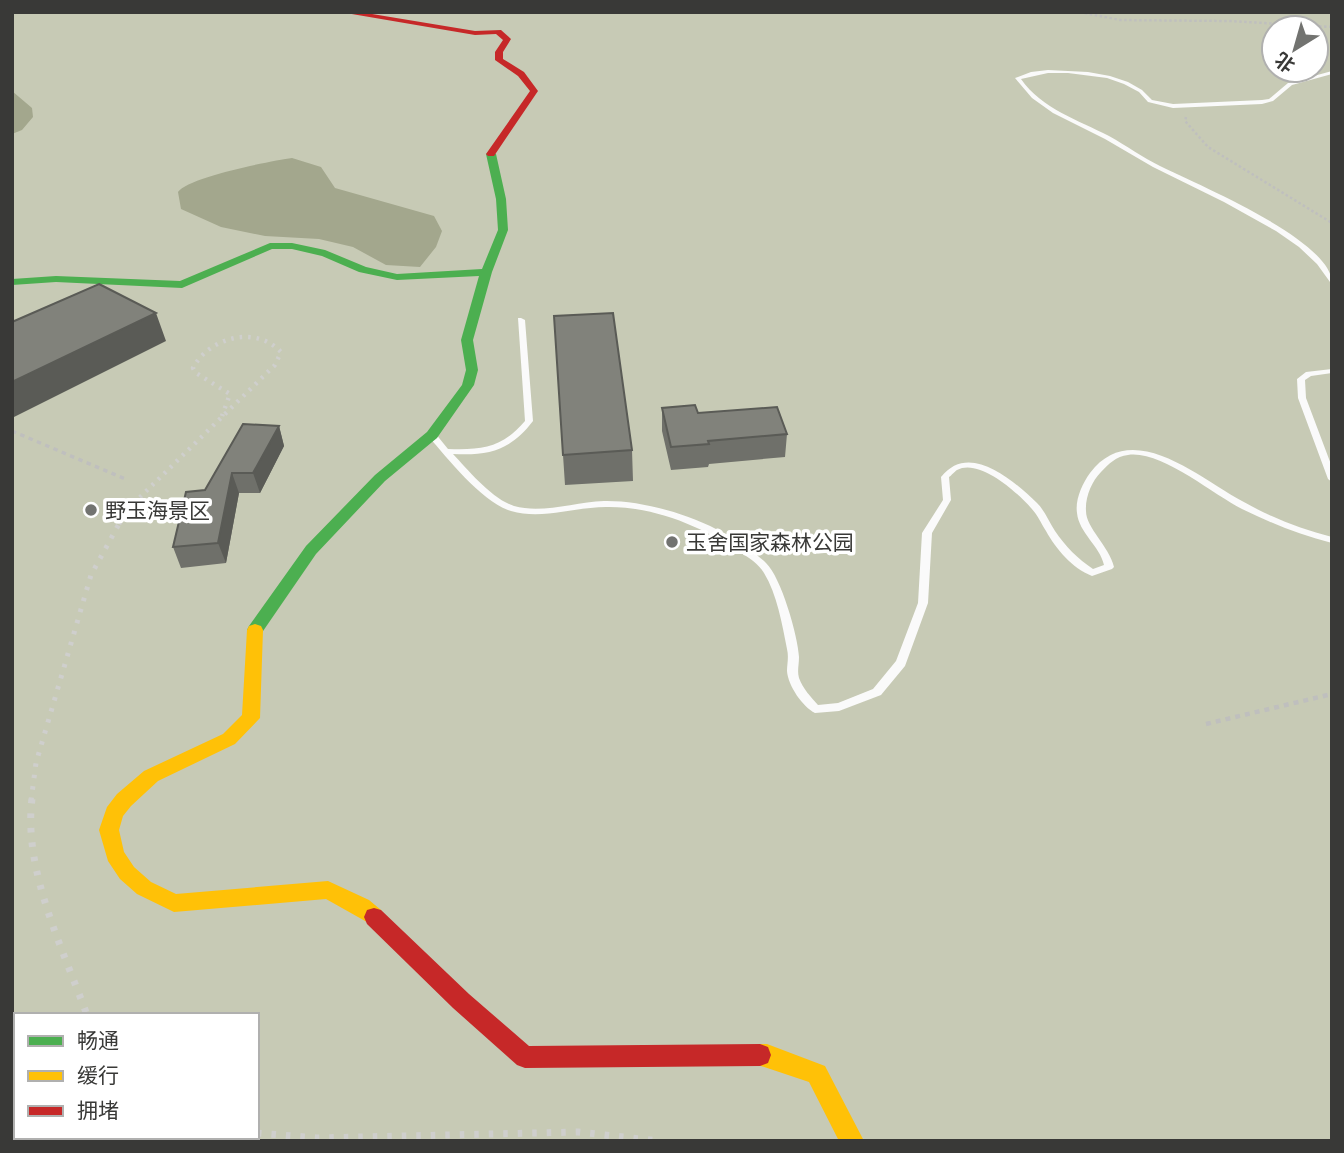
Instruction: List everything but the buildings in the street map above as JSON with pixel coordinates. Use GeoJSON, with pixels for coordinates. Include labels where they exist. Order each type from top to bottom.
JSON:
{"type":"FeatureCollection","features":[{"type":"Feature","properties":{"kind":"street"},"geometry":{"type":"LineString","coordinates":[[344,12],[446,29],[498,32],[507,38],[499,52],[499,60],[521,74],[534,91],[491,152],[501,199],[503,230],[486,272],[467,340],[472,370],[468,385],[432,435],[380,478],[311,550],[255,631],[251,718],[229,738],[151,776],[124,800],[114,813],[109,830],[115,855],[127,873],[145,888],[174,903],[328,890],[362,907],[386,926],[461,1001],[525,1056],[768,1055],[817,1074],[852,1141]]}},
{"type":"Feature","properties":{"kind":"street"},"geometry":{"type":"LineString","coordinates":[[12,282],[56,279],[182,285],[270,246],[292,246],[325,253],[363,270],[397,277],[486,272]]}},
{"type":"Feature","properties":{"kind":"lane"},"geometry":{"type":"LineString","coordinates":[[1332,72],[1290,84],[1271,100],[1198,106],[1161,105],[1150,101],[1145,93],[1118,81],[1063,69],[1018,78],[1052,111],[1066,120],[1097,132],[1155,166],[1281,232],[1309,250],[1332,281]]}},
{"type":"Feature","properties":{"kind":"lane"},"geometry":{"type":"LineString","coordinates":[[446,451],[481,453],[503,445],[518,435],[528,421],[521,320]]}},
{"type":"Feature","properties":{"kind":"lane"},"geometry":{"type":"LineString","coordinates":[[1332,371],[1309,373],[1301,379],[1302,398],[1332,478]]}},
{"type":"Feature","properties":{"kind":"lane"},"geometry":{"type":"LineString","coordinates":[[432,435],[505,506],[525,510],[605,504],[645,506],[681,517],[733,544],[765,566],[774,579],[794,657],[793,676],[802,694],[815,709],[839,707],[877,691],[901,663],[923,603],[927,533],[947,500],[945,477],[953,468],[970,464],[989,470],[1006,481],[1036,507],[1052,534],[1075,562],[1092,573],[1109,567],[1108,555],[1081,516],[1082,504],[1089,481],[1102,462],[1111,454],[1126,450],[1168,461],[1235,501],[1314,536],[1332,540]]}},
{"type":"Feature","properties":{"kind":"path"},"geometry":{"type":"LineString","coordinates":[[1080,12],[1120,20],[1230,21],[1332,27]]}},
{"type":"Feature","properties":{"kind":"path"},"geometry":{"type":"LineString","coordinates":[[1188,112],[1185,121],[1208,147],[1332,223]]}},
{"type":"Feature","properties":{"kind":"path"},"geometry":{"type":"LineString","coordinates":[[12,431],[128,480]]}},
{"type":"Feature","properties":{"kind":"path"},"geometry":{"type":"LineString","coordinates":[[1206,724],[1332,694]]}},
{"type":"Feature","properties":{"kind":"shaded area","name":"玉舍国家森林公园"},"geometry":{"type":"Polygon","coordinates":[[[12,12],[1332,12],[1332,1141],[12,1141],[12,12]]]}},
{"type":"Feature","properties":{"kind":"shaded area"},"geometry":{"type":"Polygon","coordinates":[[[12,91],[32,108],[33,117],[22,130],[12,134],[12,91]]]}},
{"type":"Feature","properties":{"kind":"shaded area"},"geometry":{"type":"Polygon","coordinates":[[[292,158],[321,167],[335,188],[434,216],[442,231],[436,247],[420,267],[386,265],[353,247],[319,239],[265,236],[221,227],[181,209],[178,192],[185,186],[231,170],[292,158]]]}},
{"type":"Feature","properties":{"kind":"railway"},"geometry":{"type":"LineString","coordinates":[[119,524],[131,506],[275,365],[281,352],[271,344],[259,339],[234,338],[221,342],[200,357],[193,368],[196,373],[230,394],[222,416]]}},
{"type":"Feature","properties":{"kind":"railway"},"geometry":{"type":"LineString","coordinates":[[31,801],[36,763],[91,575],[120,522]]}},
{"type":"Feature","properties":{"kind":"railway"},"geometry":{"type":"LineString","coordinates":[[32,799],[33,853],[39,881],[86,1013]]}},
{"type":"Feature","properties":{"kind":"railway"},"geometry":{"type":"LineString","coordinates":[[259,1133],[317,1138],[578,1132],[659,1141]]}},
{"type":"Feature","properties":{"kind":"traffic: fast"},"geometry":{"type":"LineString","coordinates":[[255,630],[311,550],[380,478],[432,435],[468,385],[472,370],[467,340],[486,272],[503,230],[501,199],[491,154]]}},
{"type":"Feature","properties":{"kind":"traffic: fast"},"geometry":{"type":"LineString","coordinates":[[12,282],[56,279],[182,285],[270,246],[292,246],[325,253],[363,270],[397,277],[486,272]]}},
{"type":"Feature","properties":{"kind":"traffic: slow"},"geometry":{"type":"LineString","coordinates":[[255,630],[251,718],[229,739],[151,776],[124,800],[114,813],[109,830],[115,855],[127,873],[144,888],[174,903],[328,890],[362,907],[374,917]]}},
{"type":"Feature","properties":{"kind":"traffic: slow"},"geometry":{"type":"LineString","coordinates":[[760,1055],[767,1055],[817,1074],[852,1141]]}},
{"type":"Feature","properties":{"kind":"traffic: jam"},"geometry":{"type":"LineString","coordinates":[[344,12],[475,33],[498,32],[507,39],[499,52],[499,60],[521,74],[534,91],[491,154]]}},
{"type":"Feature","properties":{"kind":"traffic: jam"},"geometry":{"type":"LineString","coordinates":[[374,917],[461,1001],[525,1057],[760,1055]]}},
{"type":"Feature","properties":{"kind":"place","name":"野玉海景区"},"geometry":{"type":"Point","coordinates":[91,510]}},
{"type":"Feature","properties":{"kind":"place","name":"玉舍国家森林公园"},"geometry":{"type":"Point","coordinates":[672,542]}}]}
